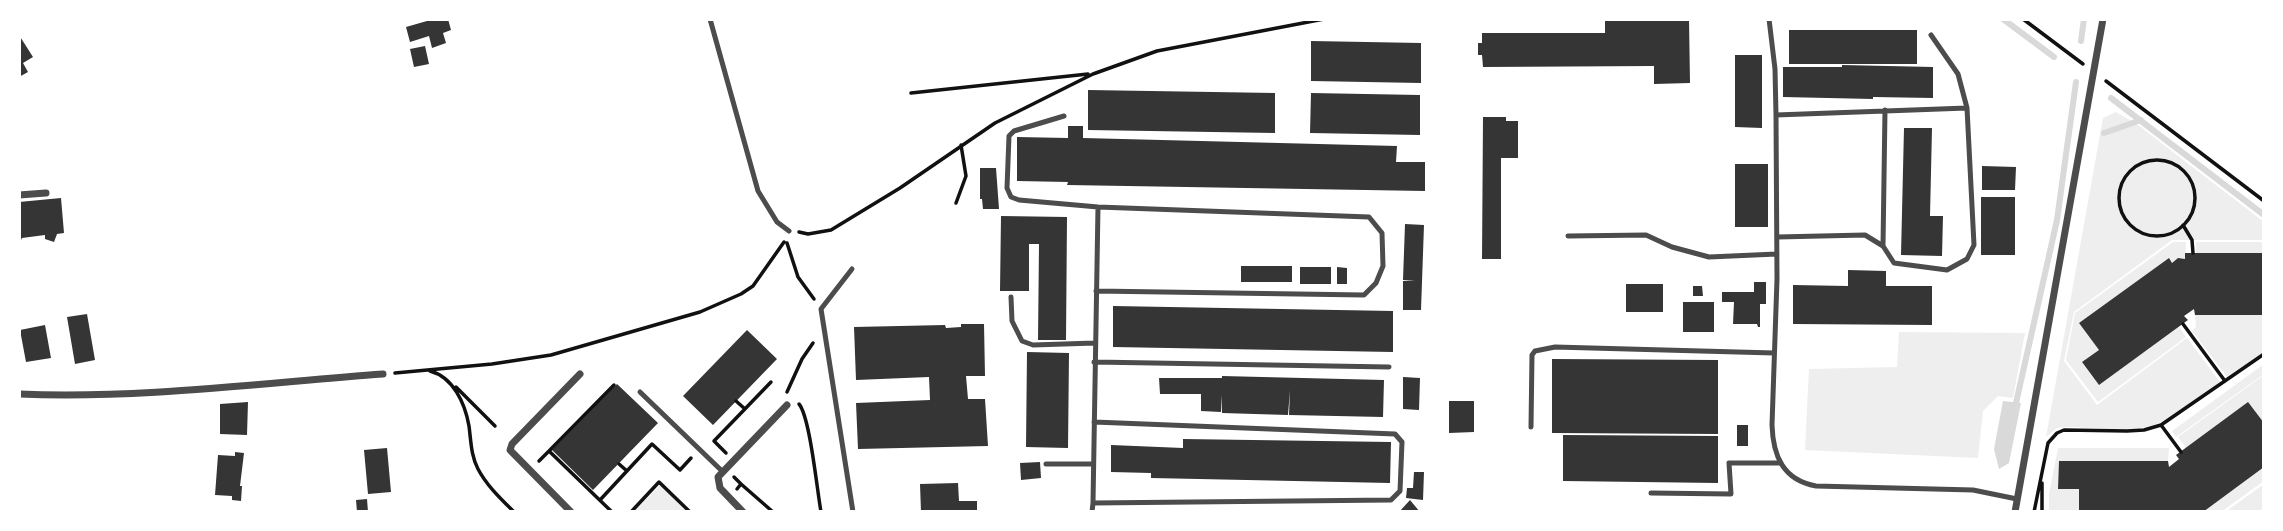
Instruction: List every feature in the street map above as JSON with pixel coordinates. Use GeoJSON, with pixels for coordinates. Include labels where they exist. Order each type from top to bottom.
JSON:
{"type":"FeatureCollection","features":[{"type":"Feature","properties":{"kind":"street"},"geometry":{"type":"LineString","coordinates":[[2015,512],[2103,19]]}},
{"type":"Feature","properties":{"kind":"street"},"geometry":{"type":"LineString","coordinates":[[19,195],[46,193]]}},
{"type":"Feature","properties":{"kind":"street"},"geometry":{"type":"LineString","coordinates":[[19,394],[59,396],[140,392],[383,374]]}},
{"type":"Feature","properties":{"kind":"street"},"geometry":{"type":"LineString","coordinates":[[571,512],[510,452],[510,448],[580,374]]}},
{"type":"Feature","properties":{"kind":"street"},"geometry":{"type":"LineString","coordinates":[[743,512],[720,488],[718,477],[787,405]]}},
{"type":"Feature","properties":{"kind":"lane"},"geometry":{"type":"LineString","coordinates":[[710,19],[758,191],[777,222],[789,231]]}},
{"type":"Feature","properties":{"kind":"lane"},"geometry":{"type":"LineString","coordinates":[[1769,19],[1775,69],[1777,237],[1772,425],[1773,440],[1780,463],[1795,479],[1816,486],[1973,490],[2017,499]]}},
{"type":"Feature","properties":{"kind":"lane"},"geometry":{"type":"LineString","coordinates":[[1777,237],[1865,235],[1883,246],[1894,263],[1947,271],[1972,253],[1974,245],[1967,108],[1958,74],[1931,35]]}},
{"type":"Feature","properties":{"kind":"lane"},"geometry":{"type":"LineString","coordinates":[[1776,115],[1967,108]]}},
{"type":"Feature","properties":{"kind":"lane"},"geometry":{"type":"LineString","coordinates":[[1883,246],[1885,110]]}},
{"type":"Feature","properties":{"kind":"lane"},"geometry":{"type":"LineString","coordinates":[[1064,116],[1011,133],[1009,136],[1007,188],[1011,197],[1018,200],[1098,207],[1369,217],[1382,233],[1383,266],[1376,283],[1364,295],[1096,291]]}},
{"type":"Feature","properties":{"kind":"lane"},"geometry":{"type":"LineString","coordinates":[[1092,512],[1098,207]]}},
{"type":"Feature","properties":{"kind":"lane"},"geometry":{"type":"LineString","coordinates":[[1567,236],[1646,235],[1672,247],[1709,257],[1777,254]]}},
{"type":"Feature","properties":{"kind":"lane"},"geometry":{"type":"LineString","coordinates":[[852,269],[821,309],[853,512]]}},
{"type":"Feature","properties":{"kind":"lane"},"geometry":{"type":"LineString","coordinates":[[1011,297],[1012,321],[1022,341],[1033,345],[1095,343]]}},
{"type":"Feature","properties":{"kind":"lane"},"geometry":{"type":"LineString","coordinates":[[1531,427],[1532,355],[1535,351],[1555,347],[1774,353]]}},
{"type":"Feature","properties":{"kind":"lane"},"geometry":{"type":"LineString","coordinates":[[1094,362],[1389,367]]}},
{"type":"Feature","properties":{"kind":"lane"},"geometry":{"type":"LineString","coordinates":[[640,392],[723,472]]}},
{"type":"Feature","properties":{"kind":"lane"},"geometry":{"type":"LineString","coordinates":[[1093,503],[1391,499],[1400,491],[1402,442],[1395,434],[1094,422]]}},
{"type":"Feature","properties":{"kind":"lane"},"geometry":{"type":"LineString","coordinates":[[1651,493],[1731,494],[1729,463],[1780,463]]}},
{"type":"Feature","properties":{"kind":"lane"},"geometry":{"type":"LineString","coordinates":[[1046,464],[1093,464]]}},
{"type":"Feature","properties":{"kind":"path"},"geometry":{"type":"LineString","coordinates":[[2023,19],[2264,201]]}},
{"type":"Feature","properties":{"kind":"path"},"geometry":{"type":"LineString","coordinates":[[911,93],[1093,74]]}},
{"type":"Feature","properties":{"kind":"path"},"geometry":{"type":"LineString","coordinates":[[956,203],[966,176],[961,145]]}},
{"type":"Feature","properties":{"kind":"path"},"geometry":{"type":"LineString","coordinates":[[2146,161],[2170,162],[2180,168],[2189,177],[2194,195],[2192,213],[2183,225],[2161,236],[2151,236],[2133,228],[2124,219],[2118,196],[2127,174],[2146,161]]}},
{"type":"Feature","properties":{"kind":"path"},"geometry":{"type":"LineString","coordinates":[[2183,225],[2192,240],[2193,253]]}},
{"type":"Feature","properties":{"kind":"path"},"geometry":{"type":"LineString","coordinates":[[383,374],[492,364],[551,355],[701,312],[753,286],[786,239],[798,277],[821,309]]}},
{"type":"Feature","properties":{"kind":"path"},"geometry":{"type":"LineString","coordinates":[[2183,324],[2225,381]]}},
{"type":"Feature","properties":{"kind":"path"},"geometry":{"type":"LineString","coordinates":[[821,512],[802,407],[786,394],[802,359],[824,326]]}},
{"type":"Feature","properties":{"kind":"path"},"geometry":{"type":"LineString","coordinates":[[2034,512],[2048,443],[2057,433],[2064,430],[2144,430],[2161,425],[2264,354]]}},
{"type":"Feature","properties":{"kind":"path"},"geometry":{"type":"LineString","coordinates":[[427,370],[439,373],[495,426]]}},
{"type":"Feature","properties":{"kind":"path"},"geometry":{"type":"LineString","coordinates":[[539,461],[614,385]]}},
{"type":"Feature","properties":{"kind":"path"},"geometry":{"type":"LineString","coordinates":[[454,386],[469,424],[471,447],[477,468],[514,512]]}},
{"type":"Feature","properties":{"kind":"path"},"geometry":{"type":"LineString","coordinates":[[736,401],[745,409]]}},
{"type":"Feature","properties":{"kind":"path"},"geometry":{"type":"LineString","coordinates":[[2161,425],[2180,452]]}},
{"type":"Feature","properties":{"kind":"path"},"geometry":{"type":"LineString","coordinates":[[600,500],[652,444],[680,470],[699,449]]}},
{"type":"Feature","properties":{"kind":"path"},"geometry":{"type":"LineString","coordinates":[[549,451],[612,512]]}},
{"type":"Feature","properties":{"kind":"path"},"geometry":{"type":"LineString","coordinates":[[619,464],[627,471]]}},
{"type":"Feature","properties":{"kind":"path"},"geometry":{"type":"LineString","coordinates":[[2042,474],[2042,512]]}},
{"type":"Feature","properties":{"kind":"path"},"geometry":{"type":"LineString","coordinates":[[631,512],[659,482],[690,512]]}},
{"type":"Feature","properties":{"kind":"path"},"geometry":{"type":"LineString","coordinates":[[741,484],[773,512]]}},
{"type":"Feature","properties":{"kind":"shaded area"},"geometry":{"type":"Polygon","coordinates":[[[2116,112],[2138,125],[2264,222],[2264,240],[2172,240],[2074,312],[2064,361],[2097,405],[2187,338],[2220,382],[2180,411],[2154,425],[2122,429],[2057,428],[2046,437],[2103,118],[2116,112]]]}},
{"type":"Feature","properties":{"kind":"shaded area"},"geometry":{"type":"Polygon","coordinates":[[[2173,242],[2186,242],[2185,259],[2178,258],[2172,263],[2169,259],[2079,323],[2099,350],[2082,363],[2099,385],[2179,327],[2186,337],[2098,402],[2066,360],[2075,313],[2173,242]]]}},
{"type":"Feature","properties":{"kind":"shaded area"},"geometry":{"type":"Polygon","coordinates":[[[2196,242],[2264,242],[2264,253],[2196,253],[2196,242]]]}},
{"type":"Feature","properties":{"kind":"shaded area"},"geometry":{"type":"Polygon","coordinates":[[[2195,314],[2264,314],[2264,352],[2227,377],[2192,331],[2196,327],[2195,314]]]}},
{"type":"Feature","properties":{"kind":"shaded area"},"geometry":{"type":"Polygon","coordinates":[[[1899,332],[2025,333],[2013,398],[1998,396],[1983,411],[1978,458],[1805,450],[1809,369],[1897,367],[1899,332]]]}},
{"type":"Feature","properties":{"kind":"shaded area"},"geometry":{"type":"Polygon","coordinates":[[[2264,364],[2264,374],[2176,437],[2172,431],[2264,364]]]}},
{"type":"Feature","properties":{"kind":"shaded area"},"geometry":{"type":"Polygon","coordinates":[[[2264,375],[2264,423],[2186,448],[2178,437],[2264,375]]]}},
{"type":"Feature","properties":{"kind":"shaded area"},"geometry":{"type":"Polygon","coordinates":[[[2003,401],[2021,403],[2009,463],[1999,469],[1994,449],[2003,401]]]}},
{"type":"Feature","properties":{"kind":"shaded area"},"geometry":{"type":"Polygon","coordinates":[[[2058,448],[2169,448],[2168,461],[2059,461],[2058,489],[2079,489],[2079,512],[2049,512],[2049,494],[2058,448]]]}},
{"type":"Feature","properties":{"kind":"shaded area"},"geometry":{"type":"Polygon","coordinates":[[[2264,467],[2264,481],[2221,512],[2203,512],[2264,467]]]}},
{"type":"Feature","properties":{"kind":"shaded area"},"geometry":{"type":"Polygon","coordinates":[[[2264,484],[2264,512],[2225,512],[2264,484]]]}},
{"type":"Feature","properties":{"kind":"shaded area"},"geometry":{"type":"Polygon","coordinates":[[[660,485],[687,512],[634,512],[660,485]]]}},
{"type":"Feature","properties":{"kind":"building"},"geometry":{"type":"Polygon","coordinates":[[[434,19],[448,19],[451,30],[443,33],[446,43],[432,48],[429,36],[410,42],[406,27],[434,19]]]}},
{"type":"Feature","properties":{"kind":"building"},"geometry":{"type":"Polygon","coordinates":[[[1605,19],[1689,19],[1690,83],[1654,84],[1654,66],[1483,67],[1482,55],[1478,55],[1478,43],[1482,43],[1482,33],[1605,33],[1605,19]]]}},
{"type":"Feature","properties":{"kind":"building"},"geometry":{"type":"Polygon","coordinates":[[[1789,30],[1917,30],[1917,64],[1789,64],[1789,30]]]}},
{"type":"Feature","properties":{"kind":"building"},"geometry":{"type":"Polygon","coordinates":[[[19,35],[33,57],[23,63],[28,72],[19,77],[19,35]]]}},
{"type":"Feature","properties":{"kind":"building"},"geometry":{"type":"Polygon","coordinates":[[[1311,41],[1421,43],[1421,83],[1311,81],[1311,41]]]}},
{"type":"Feature","properties":{"kind":"building"},"geometry":{"type":"Polygon","coordinates":[[[425,46],[429,64],[414,67],[410,49],[425,46]]]}},
{"type":"Feature","properties":{"kind":"building"},"geometry":{"type":"Polygon","coordinates":[[[1735,55],[1762,55],[1762,128],[1735,127],[1735,55]]]}},
{"type":"Feature","properties":{"kind":"building"},"geometry":{"type":"Polygon","coordinates":[[[1783,67],[1933,67],[1933,98],[1783,97],[1783,67]]]}},
{"type":"Feature","properties":{"kind":"building"},"geometry":{"type":"Polygon","coordinates":[[[1088,90],[1275,93],[1275,133],[1088,130],[1088,90]]]}},
{"type":"Feature","properties":{"kind":"building"},"geometry":{"type":"Polygon","coordinates":[[[1311,93],[1420,95],[1420,135],[1310,133],[1311,93]]]}},
{"type":"Feature","properties":{"kind":"building"},"geometry":{"type":"Polygon","coordinates":[[[1483,117],[1506,117],[1506,121],[1518,121],[1518,158],[1501,158],[1501,259],[1482,259],[1483,117]]]}},
{"type":"Feature","properties":{"kind":"building"},"geometry":{"type":"Polygon","coordinates":[[[1068,126],[1083,126],[1083,138],[1397,146],[1396,162],[1425,162],[1425,191],[1067,185],[1068,182],[1017,181],[1017,137],[1068,138],[1068,126]]]}},
{"type":"Feature","properties":{"kind":"building"},"geometry":{"type":"Polygon","coordinates":[[[1904,128],[1932,128],[1930,216],[1943,216],[1942,256],[1901,255],[1904,128]]]}},
{"type":"Feature","properties":{"kind":"building"},"geometry":{"type":"Polygon","coordinates":[[[1735,164],[1768,164],[1768,227],[1735,227],[1735,164]]]}},
{"type":"Feature","properties":{"kind":"building"},"geometry":{"type":"Polygon","coordinates":[[[1982,166],[2016,167],[2015,190],[1982,190],[1982,166]]]}},
{"type":"Feature","properties":{"kind":"building"},"geometry":{"type":"Polygon","coordinates":[[[980,168],[996,168],[999,209],[983,209],[980,199],[980,168]]]}},
{"type":"Feature","properties":{"kind":"building"},"geometry":{"type":"Polygon","coordinates":[[[1981,197],[2015,197],[2015,255],[1981,255],[1981,197]]]}},
{"type":"Feature","properties":{"kind":"building"},"geometry":{"type":"Polygon","coordinates":[[[61,198],[64,233],[57,234],[54,242],[45,239],[45,235],[22,238],[19,244],[19,202],[61,198]]]}},
{"type":"Feature","properties":{"kind":"building"},"geometry":{"type":"Polygon","coordinates":[[[1001,216],[1067,217],[1066,340],[1038,340],[1039,244],[1029,244],[1029,291],[1000,291],[1001,216]]]}},
{"type":"Feature","properties":{"kind":"building"},"geometry":{"type":"Polygon","coordinates":[[[1405,224],[1424,225],[1421,310],[1403,310],[1403,281],[1415,281],[1403,280],[1405,224]]]}},
{"type":"Feature","properties":{"kind":"building"},"geometry":{"type":"Polygon","coordinates":[[[2185,253],[2264,253],[2264,315],[2195,315],[2194,309],[2184,316],[2188,320],[2099,385],[2082,362],[2099,350],[2079,323],[2169,258],[2172,263],[2178,258],[2185,259],[2185,253]]]}},
{"type":"Feature","properties":{"kind":"building"},"geometry":{"type":"Polygon","coordinates":[[[1241,266],[1292,266],[1292,282],[1241,282],[1241,266]]]}},
{"type":"Feature","properties":{"kind":"building"},"geometry":{"type":"Polygon","coordinates":[[[1300,267],[1331,267],[1331,284],[1300,284],[1300,267]]]}},
{"type":"Feature","properties":{"kind":"building"},"geometry":{"type":"Polygon","coordinates":[[[1337,267],[1347,268],[1347,284],[1337,284],[1337,267]]]}},
{"type":"Feature","properties":{"kind":"building"},"geometry":{"type":"Polygon","coordinates":[[[1848,270],[1886,271],[1886,286],[1932,286],[1932,325],[1793,324],[1793,285],[1848,286],[1848,270]]]}},
{"type":"Feature","properties":{"kind":"building"},"geometry":{"type":"Polygon","coordinates":[[[1754,282],[1766,282],[1766,304],[1760,304],[1760,327],[1757,324],[1733,324],[1734,302],[1722,302],[1722,292],[1754,292],[1754,282]]]}},
{"type":"Feature","properties":{"kind":"building"},"geometry":{"type":"Polygon","coordinates":[[[1626,284],[1663,284],[1663,312],[1626,312],[1626,284]]]}},
{"type":"Feature","properties":{"kind":"building"},"geometry":{"type":"Polygon","coordinates":[[[1693,286],[1702,286],[1703,296],[1693,296],[1693,286]]]}},
{"type":"Feature","properties":{"kind":"building"},"geometry":{"type":"Polygon","coordinates":[[[1683,302],[1714,302],[1714,332],[1683,332],[1683,302]]]}},
{"type":"Feature","properties":{"kind":"building"},"geometry":{"type":"Polygon","coordinates":[[[1113,306],[1393,311],[1393,352],[1113,347],[1113,306]]]}},
{"type":"Feature","properties":{"kind":"building"},"geometry":{"type":"Polygon","coordinates":[[[87,314],[95,360],[75,364],[67,317],[87,314]]]}},
{"type":"Feature","properties":{"kind":"building"},"geometry":{"type":"Polygon","coordinates":[[[961,324],[984,324],[985,376],[966,376],[968,399],[985,399],[988,446],[858,449],[856,403],[930,400],[929,377],[856,380],[854,327],[945,325],[946,328],[961,327],[961,324]]]}},
{"type":"Feature","properties":{"kind":"building"},"geometry":{"type":"Polygon","coordinates":[[[45,325],[51,358],[26,362],[20,330],[45,325]]]}},
{"type":"Feature","properties":{"kind":"building"},"geometry":{"type":"Polygon","coordinates":[[[747,330],[777,359],[713,425],[683,396],[747,330]]]}},
{"type":"Feature","properties":{"kind":"building"},"geometry":{"type":"Polygon","coordinates":[[[1027,352],[1069,353],[1068,448],[1026,447],[1027,352]]]}},
{"type":"Feature","properties":{"kind":"building"},"geometry":{"type":"Polygon","coordinates":[[[1552,359],[1718,360],[1718,434],[1552,433],[1552,359]]]}},
{"type":"Feature","properties":{"kind":"building"},"geometry":{"type":"Polygon","coordinates":[[[1222,376],[1384,380],[1383,417],[1289,415],[1290,390],[1288,415],[1222,413],[1222,395],[1221,412],[1201,411],[1201,394],[1160,394],[1159,378],[1222,376]]]}},
{"type":"Feature","properties":{"kind":"building"},"geometry":{"type":"Polygon","coordinates":[[[1403,377],[1420,378],[1419,410],[1403,409],[1403,377]]]}},
{"type":"Feature","properties":{"kind":"building"},"geometry":{"type":"Polygon","coordinates":[[[617,384],[658,423],[593,490],[552,450],[617,384]]]}},
{"type":"Feature","properties":{"kind":"building"},"geometry":{"type":"Polygon","coordinates":[[[1449,401],[1474,401],[1474,432],[1449,433],[1449,401]]]}},
{"type":"Feature","properties":{"kind":"building"},"geometry":{"type":"Polygon","coordinates":[[[248,402],[247,435],[220,434],[220,404],[248,402]]]}},
{"type":"Feature","properties":{"kind":"building"},"geometry":{"type":"Polygon","coordinates":[[[2248,402],[2264,423],[2264,467],[2203,512],[2079,512],[2079,489],[2058,489],[2059,461],[2168,461],[2169,467],[2179,459],[2176,455],[2248,402]]]}},
{"type":"Feature","properties":{"kind":"building"},"geometry":{"type":"Polygon","coordinates":[[[1737,425],[1748,425],[1748,446],[1737,446],[1737,425]]]}},
{"type":"Feature","properties":{"kind":"building"},"geometry":{"type":"Polygon","coordinates":[[[1563,435],[1718,436],[1718,483],[1563,481],[1563,435]]]}},
{"type":"Feature","properties":{"kind":"building"},"geometry":{"type":"Polygon","coordinates":[[[1183,439],[1391,442],[1390,483],[1151,478],[1151,473],[1111,472],[1111,445],[1183,448],[1183,439]]]}},
{"type":"Feature","properties":{"kind":"building"},"geometry":{"type":"Polygon","coordinates":[[[387,448],[391,492],[368,494],[364,450],[387,448]]]}},
{"type":"Feature","properties":{"kind":"building"},"geometry":{"type":"Polygon","coordinates":[[[235,452],[244,453],[241,501],[232,500],[232,496],[215,495],[218,455],[235,456],[235,452]]]}},
{"type":"Feature","properties":{"kind":"building"},"geometry":{"type":"Polygon","coordinates":[[[1040,462],[1041,478],[1021,480],[1020,463],[1040,462]]]}},
{"type":"Feature","properties":{"kind":"building"},"geometry":{"type":"Polygon","coordinates":[[[1414,472],[1424,472],[1423,500],[1406,498],[1407,488],[1413,488],[1414,472]]]}},
{"type":"Feature","properties":{"kind":"building"},"geometry":{"type":"Polygon","coordinates":[[[958,483],[959,501],[977,501],[977,512],[921,512],[920,484],[958,483]]]}},
{"type":"Feature","properties":{"kind":"building"},"geometry":{"type":"Polygon","coordinates":[[[367,499],[368,512],[357,512],[356,500],[367,499]]]}},
{"type":"Feature","properties":{"kind":"building"},"geometry":{"type":"Polygon","coordinates":[[[1410,500],[1420,512],[1399,512],[1410,500]]]}},
{"type":"Feature","properties":{"kind":"waterway"},"geometry":{"type":"LineString","coordinates":[[2003,19],[2054,57]]}},
{"type":"Feature","properties":{"kind":"waterway"},"geometry":{"type":"LineString","coordinates":[[2081,41],[2084,19]]}},
{"type":"Feature","properties":{"kind":"waterway"},"geometry":{"type":"LineString","coordinates":[[2016,403],[2057,220],[2076,82]]}},
{"type":"Feature","properties":{"kind":"waterway"},"geometry":{"type":"LineString","coordinates":[[2111,98],[2264,215]]}},
{"type":"Feature","properties":{"kind":"waterway"},"geometry":{"type":"LineString","coordinates":[[2104,133],[2141,120]]}}]}
